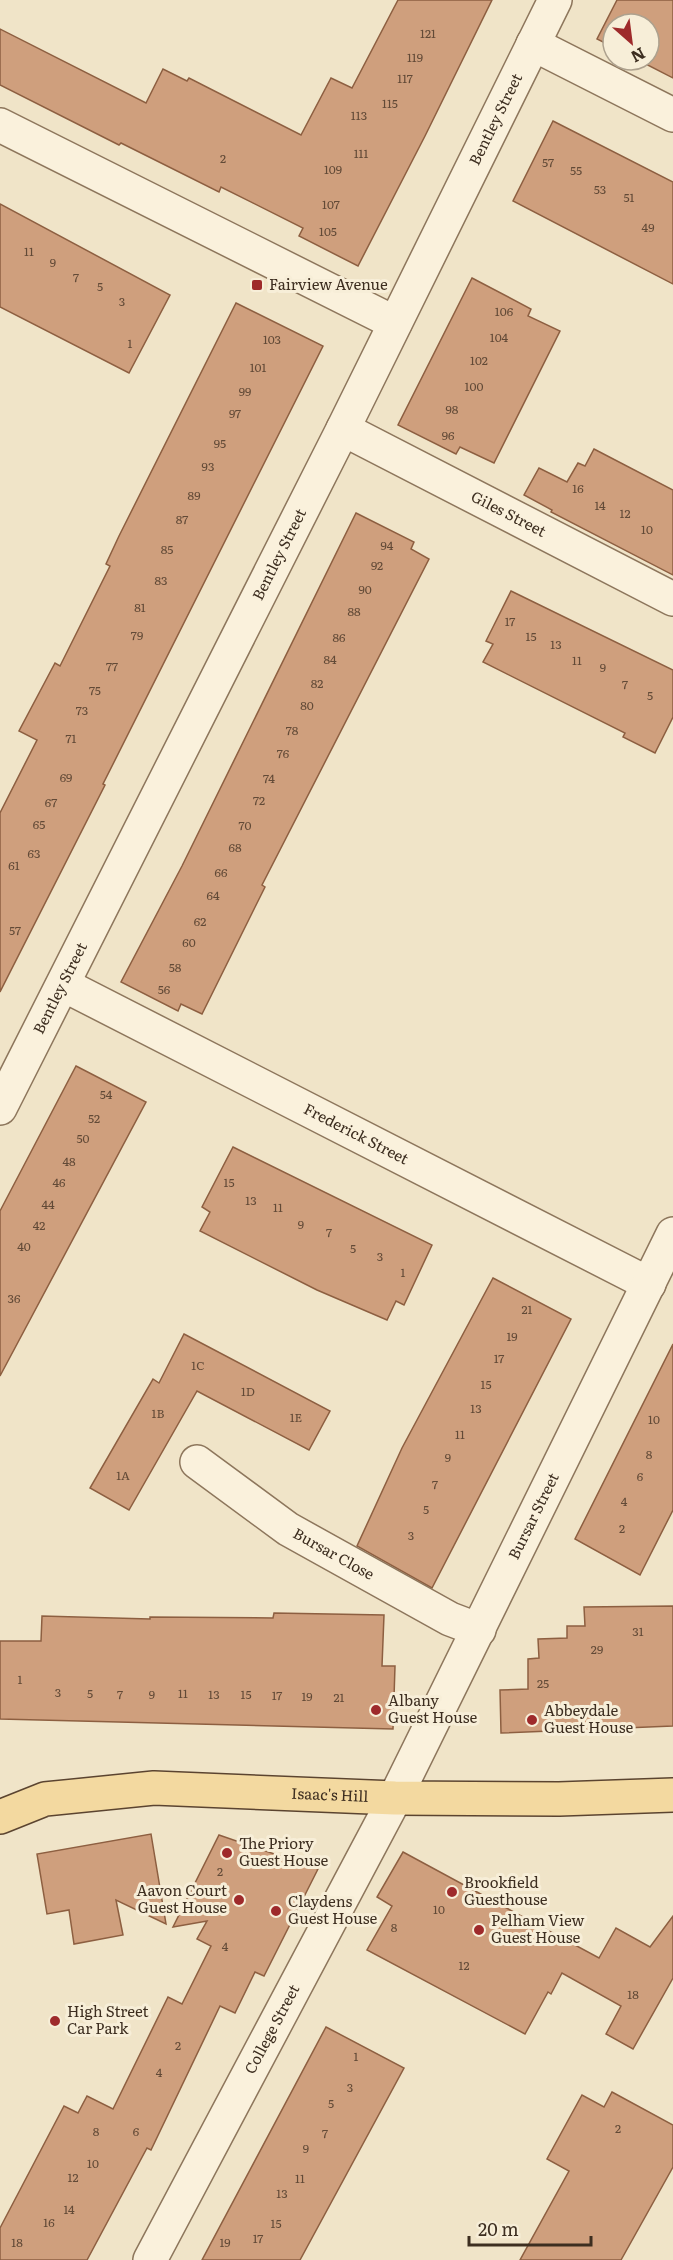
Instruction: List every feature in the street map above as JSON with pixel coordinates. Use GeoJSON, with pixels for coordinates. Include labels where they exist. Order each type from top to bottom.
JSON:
{"type":"FeatureCollection","features":[{"type":"Feature","properties":{"kind":"main road","name":"Isaac's Hill"},"geometry":{"type":"LineString","coordinates":[[0,1816],[45,1799],[154,1788],[395,1798],[559,1799],[670,1796]]}},
{"type":"Feature","properties":{"kind":"street","name":"Bentley Street"},"geometry":{"type":"LineString","coordinates":[[0,1108],[343,429],[555,0]]}},
{"type":"Feature","properties":{"kind":"street"},"geometry":{"type":"LineString","coordinates":[[533,44],[673,114]]}},
{"type":"Feature","properties":{"kind":"street"},"geometry":{"type":"LineString","coordinates":[[0,125],[395,323]]}},
{"type":"Feature","properties":{"kind":"street","name":"Giles Street"},"geometry":{"type":"LineString","coordinates":[[343,429],[673,599]]}},
{"type":"Feature","properties":{"kind":"street","name":"Frederick Street"},"geometry":{"type":"LineString","coordinates":[[64,985],[649,1284]]}},
{"type":"Feature","properties":{"kind":"street","name":"Bursar Street"},"geometry":{"type":"LineString","coordinates":[[395,1798],[673,1234]]}},
{"type":"Feature","properties":{"kind":"street","name":"Bursar Close"},"geometry":{"type":"LineString","coordinates":[[197,1462],[288,1529],[450,1619],[479,1630]]}},
{"type":"Feature","properties":{"kind":"street","name":"College Street"},"geometry":{"type":"LineString","coordinates":[[150,2260],[395,1798]]}},
{"type":"Feature","properties":{"kind":"building"},"geometry":{"type":"Polygon","coordinates":[[[398,0],[492,0],[358,266],[299,236],[303,228],[221,187],[219,192],[121,143],[119,145],[0,85],[0,29],[146,103],[163,69],[187,81],[189,78],[301,135],[331,78],[352,88],[398,0]]]}},
{"type":"Feature","properties":{"kind":"building"},"geometry":{"type":"Polygon","coordinates":[[[617,0],[673,0],[673,78],[661,72],[661,12],[611,12],[617,0]]]}},
{"type":"Feature","properties":{"kind":"building"},"geometry":{"type":"Polygon","coordinates":[[[553,121],[673,182],[673,284],[513,201],[553,121]]]}},
{"type":"Feature","properties":{"kind":"building"},"geometry":{"type":"Polygon","coordinates":[[[0,204],[170,295],[129,373],[0,307],[0,204]]]}},
{"type":"Feature","properties":{"kind":"building"},"geometry":{"type":"Polygon","coordinates":[[[472,278],[531,309],[528,316],[560,331],[494,463],[460,447],[456,454],[398,425],[472,278]]]}},
{"type":"Feature","properties":{"kind":"building"},"geometry":{"type":"Polygon","coordinates":[[[236,303],[323,346],[0,992],[0,813],[37,740],[19,731],[55,663],[60,666],[110,566],[106,564],[119,536],[236,303]]]}},
{"type":"Feature","properties":{"kind":"building"},"geometry":{"type":"Polygon","coordinates":[[[594,449],[673,490],[673,575],[551,512],[552,510],[524,495],[539,468],[567,482],[578,463],[585,466],[594,449]]]}},
{"type":"Feature","properties":{"kind":"building"},"geometry":{"type":"Polygon","coordinates":[[[356,513],[414,542],[411,549],[429,559],[262,885],[265,887],[202,1014],[181,1004],[178,1011],[121,982],[182,866],[356,513]]]}},
{"type":"Feature","properties":{"kind":"building"},"geometry":{"type":"Polygon","coordinates":[[[511,591],[673,670],[673,717],[655,753],[623,737],[625,733],[483,662],[493,644],[486,641],[511,591]]]}},
{"type":"Feature","properties":{"kind":"building"},"geometry":{"type":"Polygon","coordinates":[[[76,1066],[146,1102],[0,1376],[0,1211],[76,1066]]]}},
{"type":"Feature","properties":{"kind":"building"},"geometry":{"type":"Polygon","coordinates":[[[233,1147],[432,1245],[404,1305],[396,1301],[387,1320],[317,1290],[200,1231],[210,1212],[202,1207],[233,1147]]]}},
{"type":"Feature","properties":{"kind":"building"},"geometry":{"type":"Polygon","coordinates":[[[493,1278],[571,1319],[432,1588],[357,1546],[402,1448],[493,1278]]]}},
{"type":"Feature","properties":{"kind":"building"},"geometry":{"type":"Polygon","coordinates":[[[184,1334],[330,1411],[309,1450],[197,1391],[129,1510],[90,1488],[153,1379],[159,1383],[184,1334]]]}},
{"type":"Feature","properties":{"kind":"building"},"geometry":{"type":"Polygon","coordinates":[[[673,1344],[673,1510],[640,1575],[575,1539],[673,1344]]]}},
{"type":"Feature","properties":{"kind":"building"},"geometry":{"type":"Polygon","coordinates":[[[673,1606],[673,1726],[501,1733],[500,1690],[528,1689],[528,1659],[539,1658],[538,1639],[567,1638],[567,1626],[585,1626],[584,1607],[673,1606]]]}},
{"type":"Feature","properties":{"kind":"building"},"geometry":{"type":"Polygon","coordinates":[[[274,1613],[384,1615],[382,1666],[395,1666],[393,1729],[0,1719],[0,1641],[41,1641],[42,1616],[150,1619],[150,1617],[273,1618],[274,1613]]]}},
{"type":"Feature","properties":{"kind":"building"},"geometry":{"type":"Polygon","coordinates":[[[151,1834],[166,1924],[116,1900],[123,1935],[74,1944],[69,1910],[47,1914],[37,1854],[151,1834]]]}},
{"type":"Feature","properties":{"kind":"building"},"geometry":{"type":"Polygon","coordinates":[[[219,1835],[318,1869],[264,1976],[255,1972],[235,2013],[220,2006],[151,2150],[147,2148],[87,2260],[0,2260],[0,2228],[64,2106],[78,2113],[87,2096],[113,2109],[168,1997],[182,2004],[211,1946],[197,1939],[207,1921],[173,1927],[219,1835]]]}},
{"type":"Feature","properties":{"kind":"building"},"geometry":{"type":"Polygon","coordinates":[[[403,1852],[599,1958],[616,1928],[650,1947],[673,1916],[673,1978],[633,2049],[606,2034],[621,2006],[562,1973],[551,1994],[548,1992],[525,2034],[367,1950],[392,1906],[377,1897],[403,1852]]]}},
{"type":"Feature","properties":{"kind":"building"},"geometry":{"type":"Polygon","coordinates":[[[326,2027],[404,2068],[300,2260],[202,2260],[326,2027]]]}},
{"type":"Feature","properties":{"kind":"building"},"geometry":{"type":"Polygon","coordinates":[[[612,2092],[673,2125],[673,2167],[621,2260],[520,2260],[569,2171],[547,2159],[582,2095],[604,2107],[612,2092]]]}},
{"type":"Feature","properties":{"kind":"place","name":"Fairview Avenue"},"geometry":{"type":"Point","coordinates":[257,285]}},
{"type":"Feature","properties":{"kind":"place","name":"Albany Guest House"},"geometry":{"type":"Point","coordinates":[376,1710]}},
{"type":"Feature","properties":{"kind":"place","name":"Abbeydale Guest House"},"geometry":{"type":"Point","coordinates":[532,1720]}},
{"type":"Feature","properties":{"kind":"place","name":"The Priory Guest House"},"geometry":{"type":"Point","coordinates":[227,1853]}},
{"type":"Feature","properties":{"kind":"place","name":"Brookfield Guesthouse"},"geometry":{"type":"Point","coordinates":[452,1892]}},
{"type":"Feature","properties":{"kind":"place","name":"Aavon Court Guest House"},"geometry":{"type":"Point","coordinates":[239,1900]}},
{"type":"Feature","properties":{"kind":"place","name":"Claydens Guest House"},"geometry":{"type":"Point","coordinates":[276,1911]}},
{"type":"Feature","properties":{"kind":"place","name":"Pelham View Guest House"},"geometry":{"type":"Point","coordinates":[479,1930]}},
{"type":"Feature","properties":{"kind":"place","name":"High Street Car Park"},"geometry":{"type":"Point","coordinates":[55,2021]}}]}
